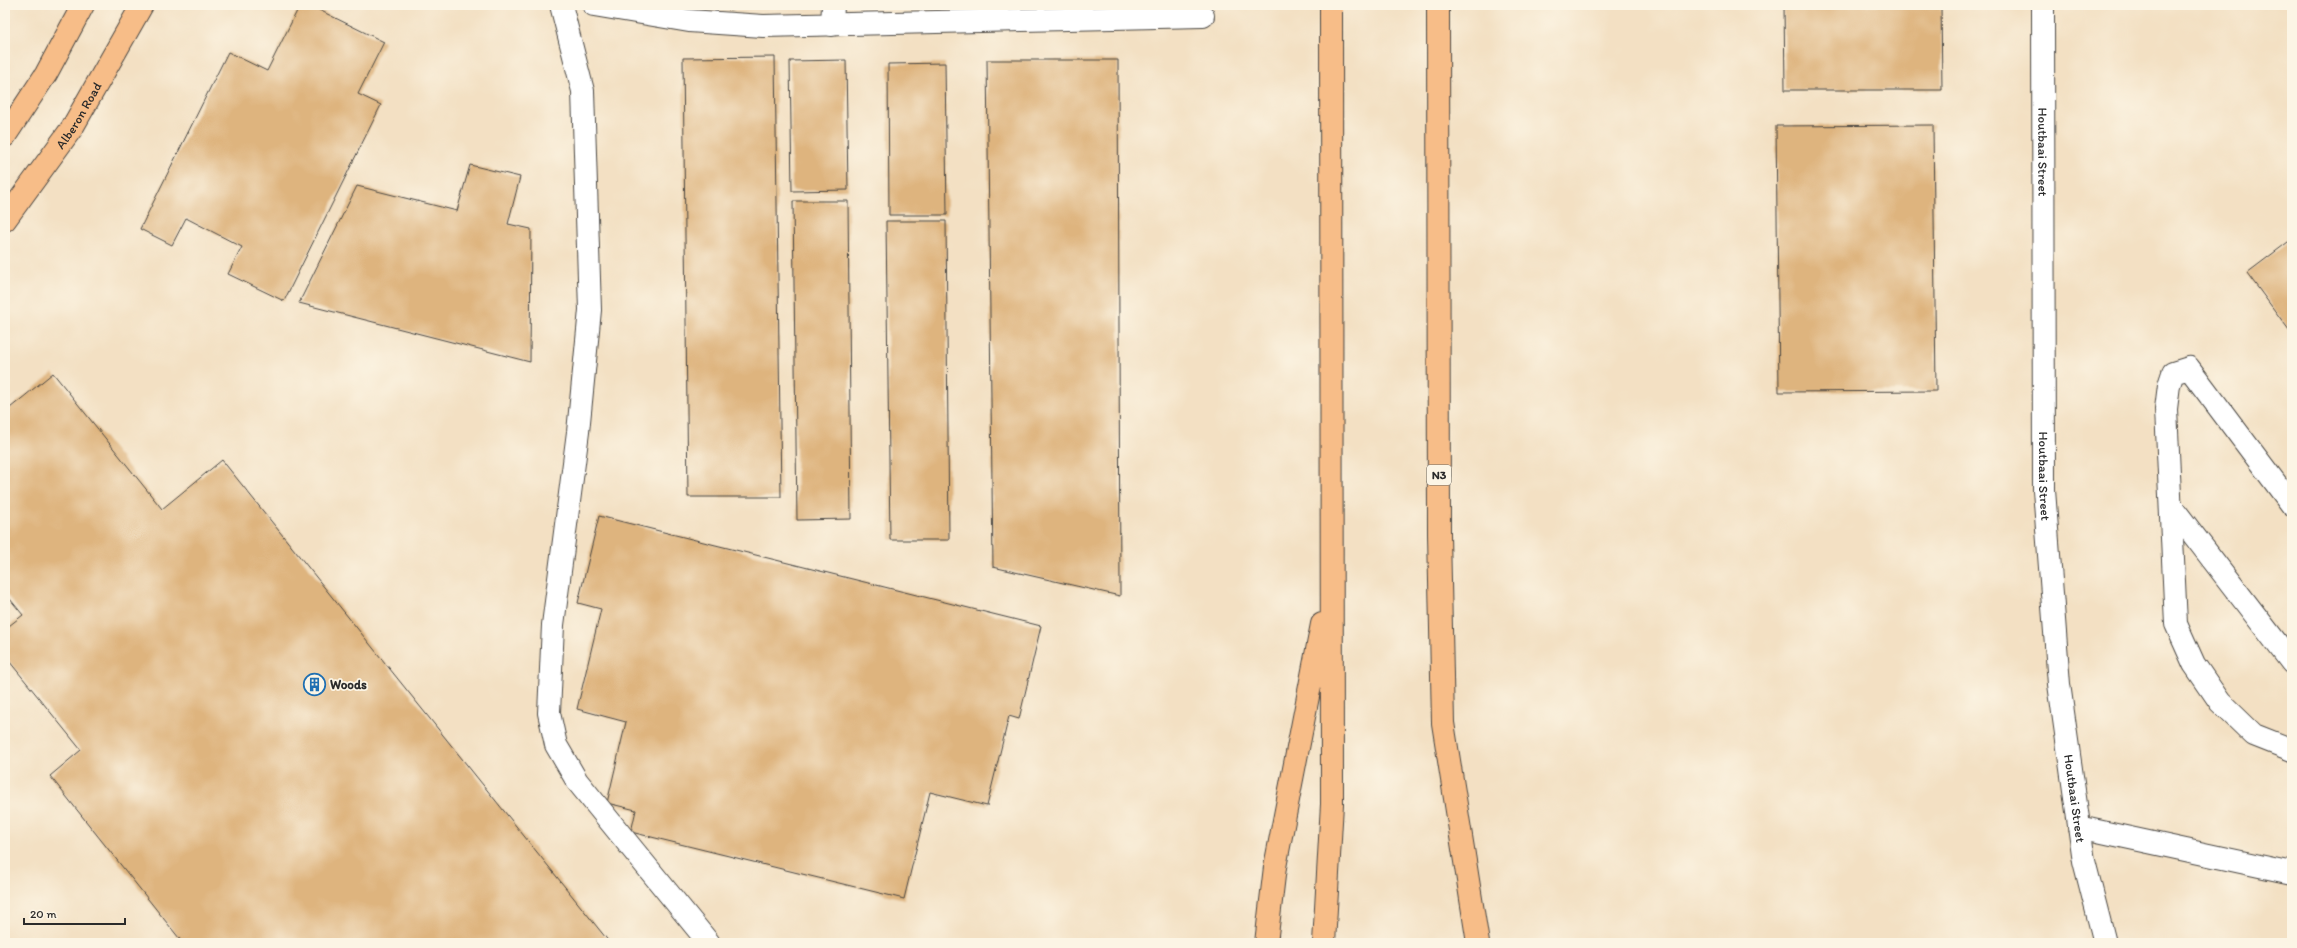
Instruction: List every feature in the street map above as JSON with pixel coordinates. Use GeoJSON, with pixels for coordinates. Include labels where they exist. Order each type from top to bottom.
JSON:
{"type":"FeatureCollection","features":[{"type":"Feature","properties":{"kind":"main road"},"geometry":{"type":"LineString","coordinates":[[5,136],[46,74],[83,5]]}},
{"type":"Feature","properties":{"kind":"main road","name":"Alberon Road"},"geometry":{"type":"LineString","coordinates":[[5,220],[72,128],[142,5]]}},
{"type":"Feature","properties":{"kind":"main road"},"geometry":{"type":"LineString","coordinates":[[1324,943],[1332,804],[1331,5]]}},
{"type":"Feature","properties":{"kind":"main road","name":"N3"},"geometry":{"type":"LineString","coordinates":[[1438,5],[1439,534],[1443,723],[1478,943]]}},
{"type":"Feature","properties":{"kind":"main road"},"geometry":{"type":"LineString","coordinates":[[1266,943],[1275,866],[1332,574]]}},
{"type":"Feature","properties":{"kind":"lane"},"geometry":{"type":"LineString","coordinates":[[561,5],[583,91],[590,310],[578,432],[553,625],[549,713],[556,745],[577,781],[709,943]]}},
{"type":"Feature","properties":{"kind":"lane"},"geometry":{"type":"LineString","coordinates":[[594,5],[659,16],[716,14],[764,26],[833,15],[946,14],[1203,16]]}},
{"type":"Feature","properties":{"kind":"lane","name":"Houtbaai Street"},"geometry":{"type":"LineString","coordinates":[[2043,5],[2044,490],[2059,684],[2084,861],[2105,943]]}},
{"type":"Feature","properties":{"kind":"lane"},"geometry":{"type":"LineString","coordinates":[[2292,505],[2189,368],[2173,373],[2169,385],[2166,409],[2172,507],[2176,624],[2194,664],[2220,702],[2254,735],[2292,750]]}},
{"type":"Feature","properties":{"kind":"lane"},"geometry":{"type":"LineString","coordinates":[[2172,507],[2292,663]]}},
{"type":"Feature","properties":{"kind":"lane"},"geometry":{"type":"LineString","coordinates":[[2079,827],[2292,873]]}},
{"type":"Feature","properties":{"kind":"building"},"geometry":{"type":"Polygon","coordinates":[[[300,5],[309,5],[384,42],[358,94],[381,105],[284,301],[228,274],[242,247],[186,218],[172,245],[140,229],[228,52],[267,71],[300,5]]]}},
{"type":"Feature","properties":{"kind":"building"},"geometry":{"type":"Polygon","coordinates":[[[971,5],[1139,5],[1139,17],[972,17],[971,5]]]}},
{"type":"Feature","properties":{"kind":"building"},"geometry":{"type":"Polygon","coordinates":[[[1784,5],[1941,5],[1942,90],[1785,90],[1784,5]]]}},
{"type":"Feature","properties":{"kind":"building"},"geometry":{"type":"Polygon","coordinates":[[[775,57],[781,497],[688,497],[683,58],[775,57]]]}},
{"type":"Feature","properties":{"kind":"building"},"geometry":{"type":"Polygon","coordinates":[[[846,60],[848,190],[792,191],[790,61],[846,60]]]}},
{"type":"Feature","properties":{"kind":"building"},"geometry":{"type":"Polygon","coordinates":[[[987,60],[1118,60],[1120,596],[993,567],[987,60]]]}},
{"type":"Feature","properties":{"kind":"building"},"geometry":{"type":"Polygon","coordinates":[[[945,63],[947,215],[889,215],[888,64],[945,63]]]}},
{"type":"Feature","properties":{"kind":"building"},"geometry":{"type":"Polygon","coordinates":[[[1933,125],[1936,391],[1779,392],[1776,126],[1933,125]]]}},
{"type":"Feature","properties":{"kind":"building"},"geometry":{"type":"Polygon","coordinates":[[[470,165],[520,177],[508,224],[531,229],[530,362],[299,303],[357,186],[457,211],[470,165]]]}},
{"type":"Feature","properties":{"kind":"building"},"geometry":{"type":"Polygon","coordinates":[[[793,201],[848,201],[851,519],[797,520],[793,201]]]}},
{"type":"Feature","properties":{"kind":"building"},"geometry":{"type":"Polygon","coordinates":[[[886,221],[946,221],[949,540],[890,540],[886,221]]]}},
{"type":"Feature","properties":{"kind":"building"},"geometry":{"type":"Polygon","coordinates":[[[2292,239],[2292,334],[2247,273],[2292,239]]]}},
{"type":"Feature","properties":{"kind":"building","name":"Woods"},"geometry":{"type":"Polygon","coordinates":[[[53,373],[162,509],[222,460],[610,943],[183,943],[50,776],[81,750],[5,656],[5,629],[23,615],[5,593],[5,412],[53,373]]]}},
{"type":"Feature","properties":{"kind":"building"},"geometry":{"type":"Polygon","coordinates":[[[599,516],[1041,626],[1019,719],[1009,716],[987,806],[930,792],[904,899],[631,832],[636,810],[607,803],[626,722],[577,709],[601,609],[578,603],[599,516]]]}},
{"type":"Feature","properties":{"kind":"place","name":"Woods"},"geometry":{"type":"Point","coordinates":[315,684]}}]}
